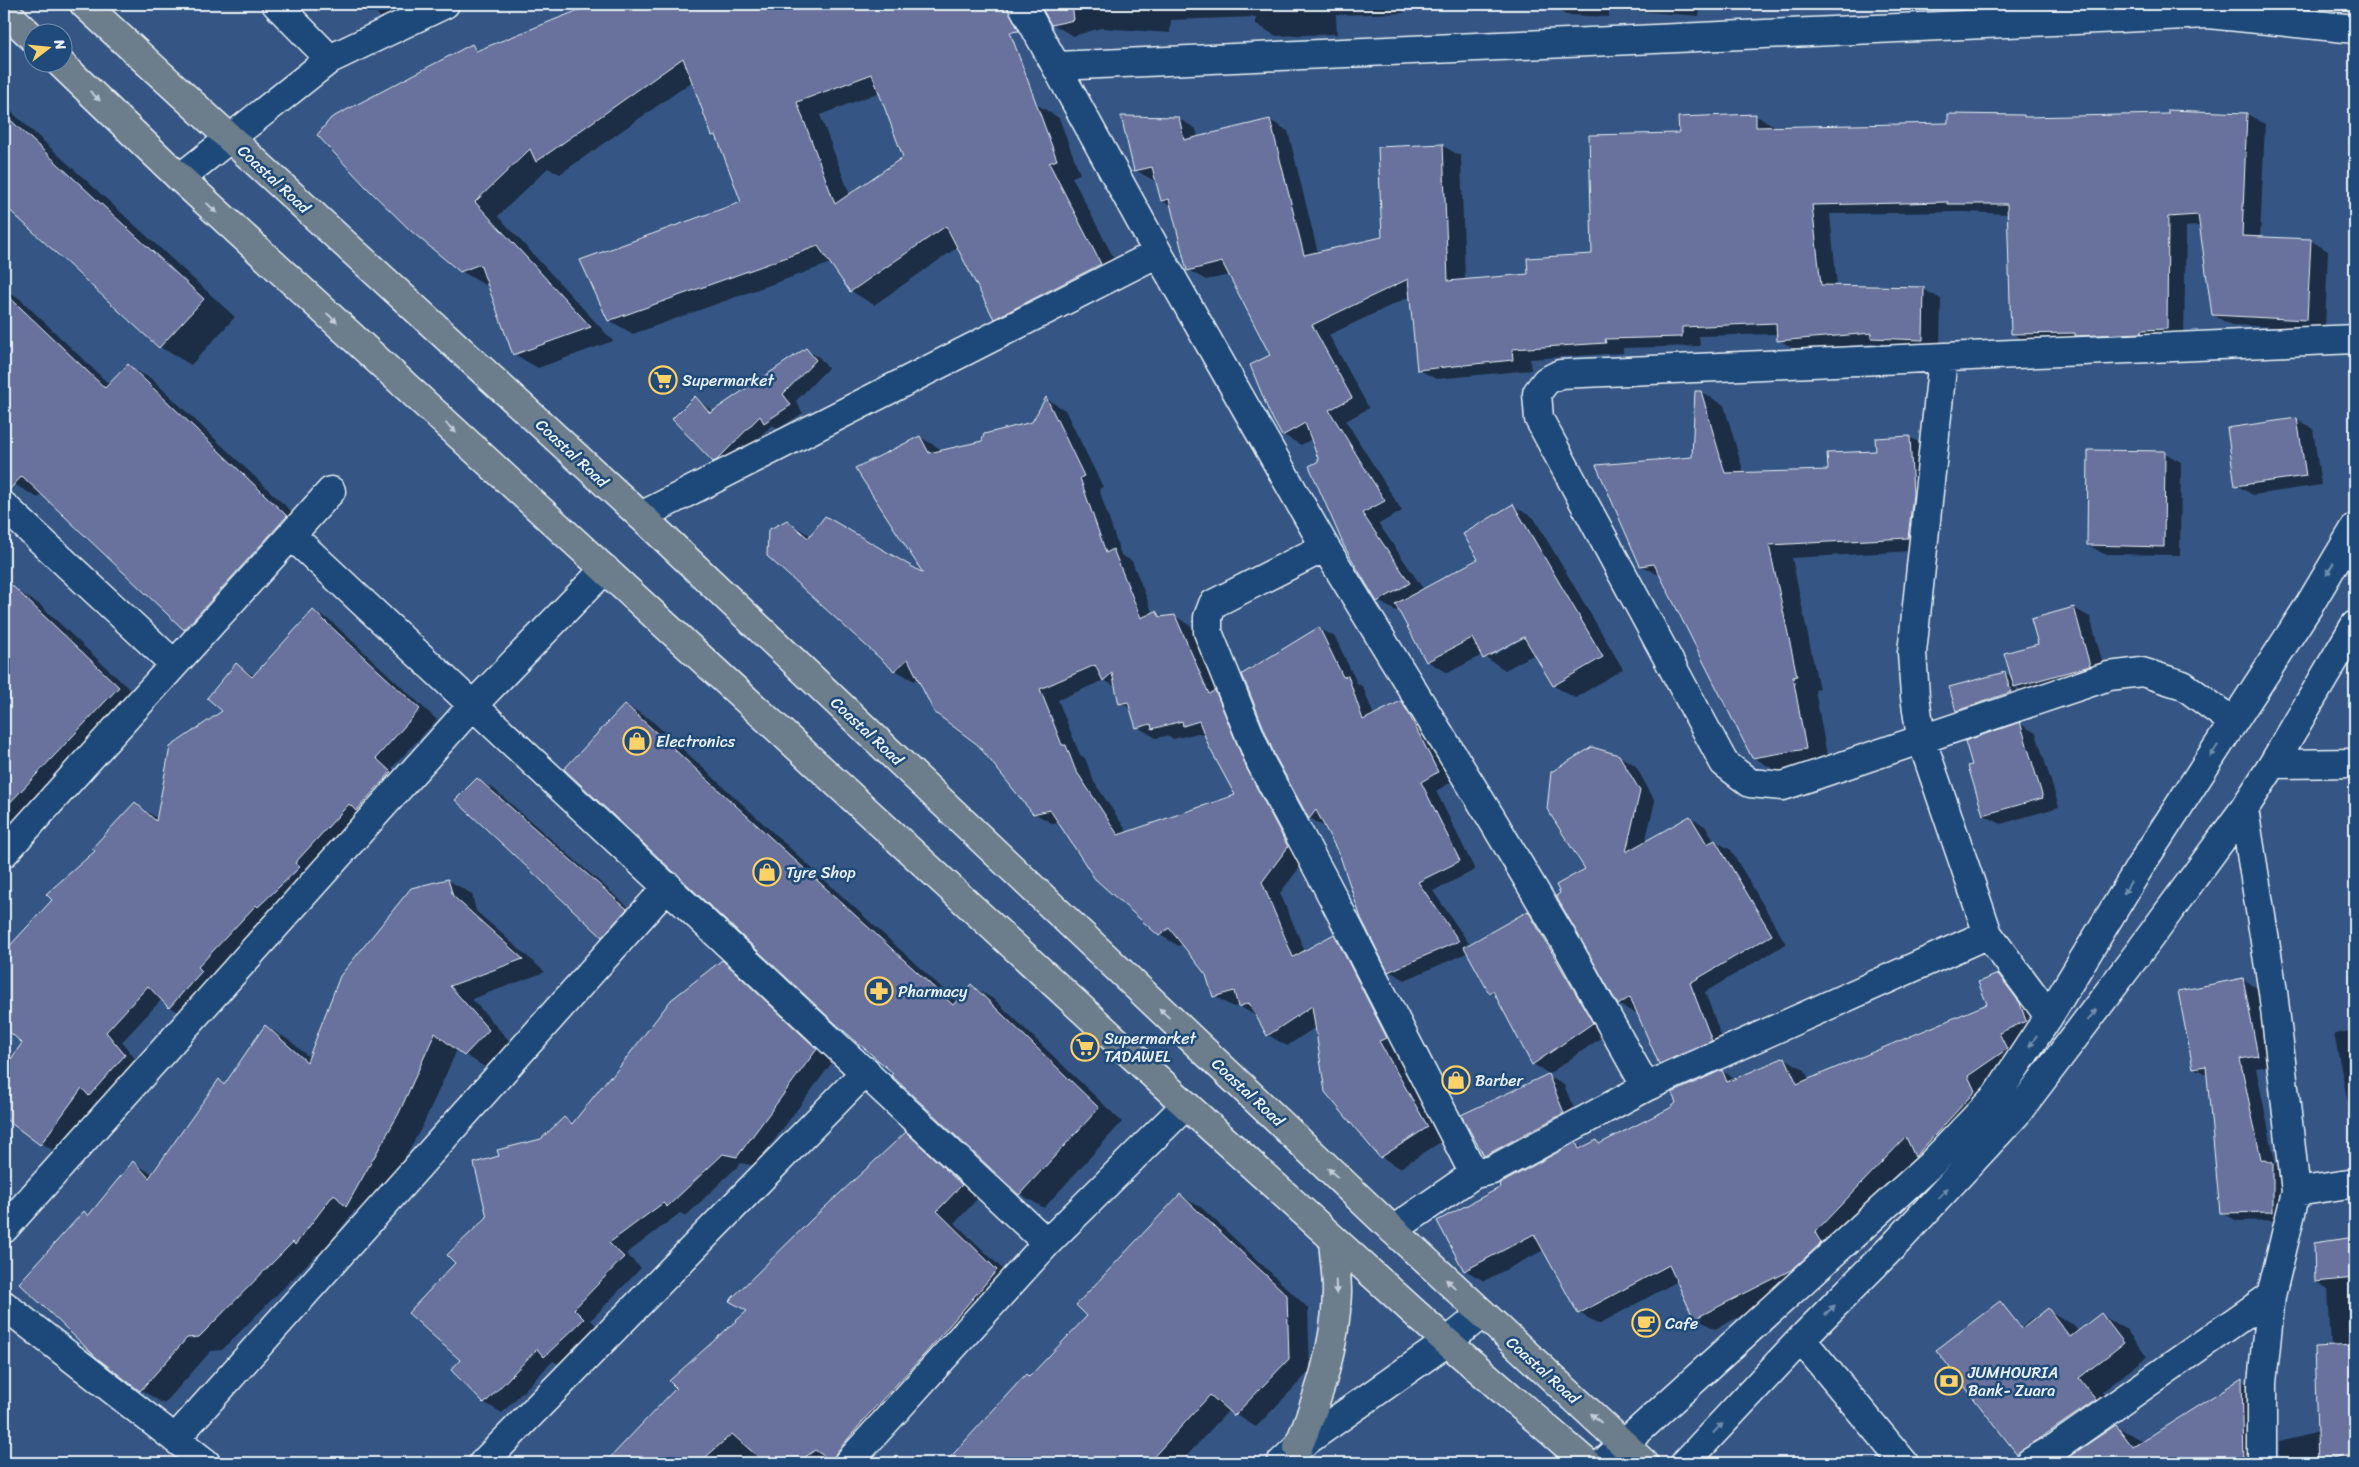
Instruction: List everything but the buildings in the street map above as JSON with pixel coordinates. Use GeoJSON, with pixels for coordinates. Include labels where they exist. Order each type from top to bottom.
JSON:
{"type":"FeatureCollection","features":[{"type":"Feature","properties":{"kind":"highway","name":"Coastal Road"},"geometry":{"type":"LineString","coordinates":[[84,4],[641,516],[1393,1230],[1644,1463]]}},
{"type":"Feature","properties":{"kind":"highway"},"geometry":{"type":"LineString","coordinates":[[4,10],[22,27]]}},
{"type":"Feature","properties":{"kind":"highway"},"geometry":{"type":"LineString","coordinates":[[69,72],[180,178],[1186,1105],[1447,1342],[1587,1463]]}},
{"type":"Feature","properties":{"kind":"highway"},"geometry":{"type":"LineString","coordinates":[[1290,1455],[1318,1398],[1333,1343],[1337,1291],[1333,1239]]}},
{"type":"Feature","properties":{"kind":"street"},"geometry":{"type":"LineString","coordinates":[[276,4],[330,58]]}},
{"type":"Feature","properties":{"kind":"street"},"geometry":{"type":"LineString","coordinates":[[180,178],[330,58],[445,4]]}},
{"type":"Feature","properties":{"kind":"street"},"geometry":{"type":"LineString","coordinates":[[1022,4],[1158,253],[1325,547],[1490,816],[1569,949],[1646,1087]]}},
{"type":"Feature","properties":{"kind":"street"},"geometry":{"type":"LineString","coordinates":[[1056,66],[2208,9],[2355,29]]}},
{"type":"Feature","properties":{"kind":"street"},"geometry":{"type":"LineString","coordinates":[[641,516],[1158,253]]}},
{"type":"Feature","properties":{"kind":"street"},"geometry":{"type":"LineString","coordinates":[[2233,722],[2182,685],[2142,672],[2109,676],[1782,786],[1750,783],[1724,763],[1540,419],[1537,393],[1546,381],[1560,374],[2355,340]]}},
{"type":"Feature","properties":{"kind":"street"},"geometry":{"type":"LineString","coordinates":[[1943,358],[1912,653],[1915,696],[1921,738],[1988,934],[2050,1016]]}},
{"type":"Feature","properties":{"kind":"street"},"geometry":{"type":"LineString","coordinates":[[4,852],[173,663],[331,491]]}},
{"type":"Feature","properties":{"kind":"street"},"geometry":{"type":"LineString","coordinates":[[4,506],[173,663]]}},
{"type":"Feature","properties":{"kind":"street"},"geometry":{"type":"LineString","coordinates":[[1603,1463],[1625,1445],[1931,1164],[1996,1096],[2050,1016],[2144,860],[2310,604],[2355,528]]}},
{"type":"Feature","properties":{"kind":"street"},"geometry":{"type":"LineString","coordinates":[[291,535],[1047,1242]]}},
{"type":"Feature","properties":{"kind":"street"},"geometry":{"type":"LineString","coordinates":[[1325,547],[1213,604],[1208,617],[1208,632],[1261,764],[1326,884],[1474,1174]]}},
{"type":"Feature","properties":{"kind":"street"},"geometry":{"type":"LineString","coordinates":[[4,1229],[473,704],[605,569]]}},
{"type":"Feature","properties":{"kind":"street"},"geometry":{"type":"LineString","coordinates":[[1685,1463],[1801,1339],[1898,1242],[2017,1113],[2244,809],[2273,764],[2355,625]]}},
{"type":"Feature","properties":{"kind":"street"},"geometry":{"type":"LineString","coordinates":[[2273,764],[2355,763]]}},
{"type":"Feature","properties":{"kind":"street"},"geometry":{"type":"LineString","coordinates":[[2244,809],[2273,992],[2296,1192],[2271,1296],[2262,1383],[2262,1463]]}},
{"type":"Feature","properties":{"kind":"street"},"geometry":{"type":"LineString","coordinates":[[175,1439],[668,886]]}},
{"type":"Feature","properties":{"kind":"street"},"geometry":{"type":"LineString","coordinates":[[1393,1230],[1474,1174],[1492,1170],[1646,1087],[1988,934]]}},
{"type":"Feature","properties":{"kind":"street"},"geometry":{"type":"LineString","coordinates":[[483,1463],[866,1071]]}},
{"type":"Feature","properties":{"kind":"street"},"geometry":{"type":"LineString","coordinates":[[848,1463],[1047,1242],[1186,1105]]}},
{"type":"Feature","properties":{"kind":"street"},"geometry":{"type":"LineString","coordinates":[[2296,1192],[2355,1183]]}},
{"type":"Feature","properties":{"kind":"street"},"geometry":{"type":"LineString","coordinates":[[2029,1463],[2058,1446],[2271,1296]]}},
{"type":"Feature","properties":{"kind":"street"},"geometry":{"type":"LineString","coordinates":[[4,1305],[206,1463]]}},
{"type":"Feature","properties":{"kind":"street"},"geometry":{"type":"LineString","coordinates":[[1290,1455],[1447,1342],[1482,1314]]}},
{"type":"Feature","properties":{"kind":"street"},"geometry":{"type":"LineString","coordinates":[[1801,1339],[1904,1463]]}},
{"type":"Feature","properties":{"kind":"place","name":"Supermarket"},"geometry":{"type":"Point","coordinates":[663,380]}},
{"type":"Feature","properties":{"kind":"place","name":"Electronics"},"geometry":{"type":"Point","coordinates":[637,741]}},
{"type":"Feature","properties":{"kind":"place","name":"Tyre Shop"},"geometry":{"type":"Point","coordinates":[767,872]}},
{"type":"Feature","properties":{"kind":"place","name":"Pharmacy"},"geometry":{"type":"Point","coordinates":[879,991]}},
{"type":"Feature","properties":{"kind":"place","name":"Supermarket TADAWEL"},"geometry":{"type":"Point","coordinates":[1085,1047]}},
{"type":"Feature","properties":{"kind":"place","name":"Barber"},"geometry":{"type":"Point","coordinates":[1456,1080]}},
{"type":"Feature","properties":{"kind":"place","name":"Cafe"},"geometry":{"type":"Point","coordinates":[1646,1323]}},
{"type":"Feature","properties":{"kind":"place","name":"JUMHOURIA Bank- Zuara"},"geometry":{"type":"Point","coordinates":[1949,1381]}}]}
